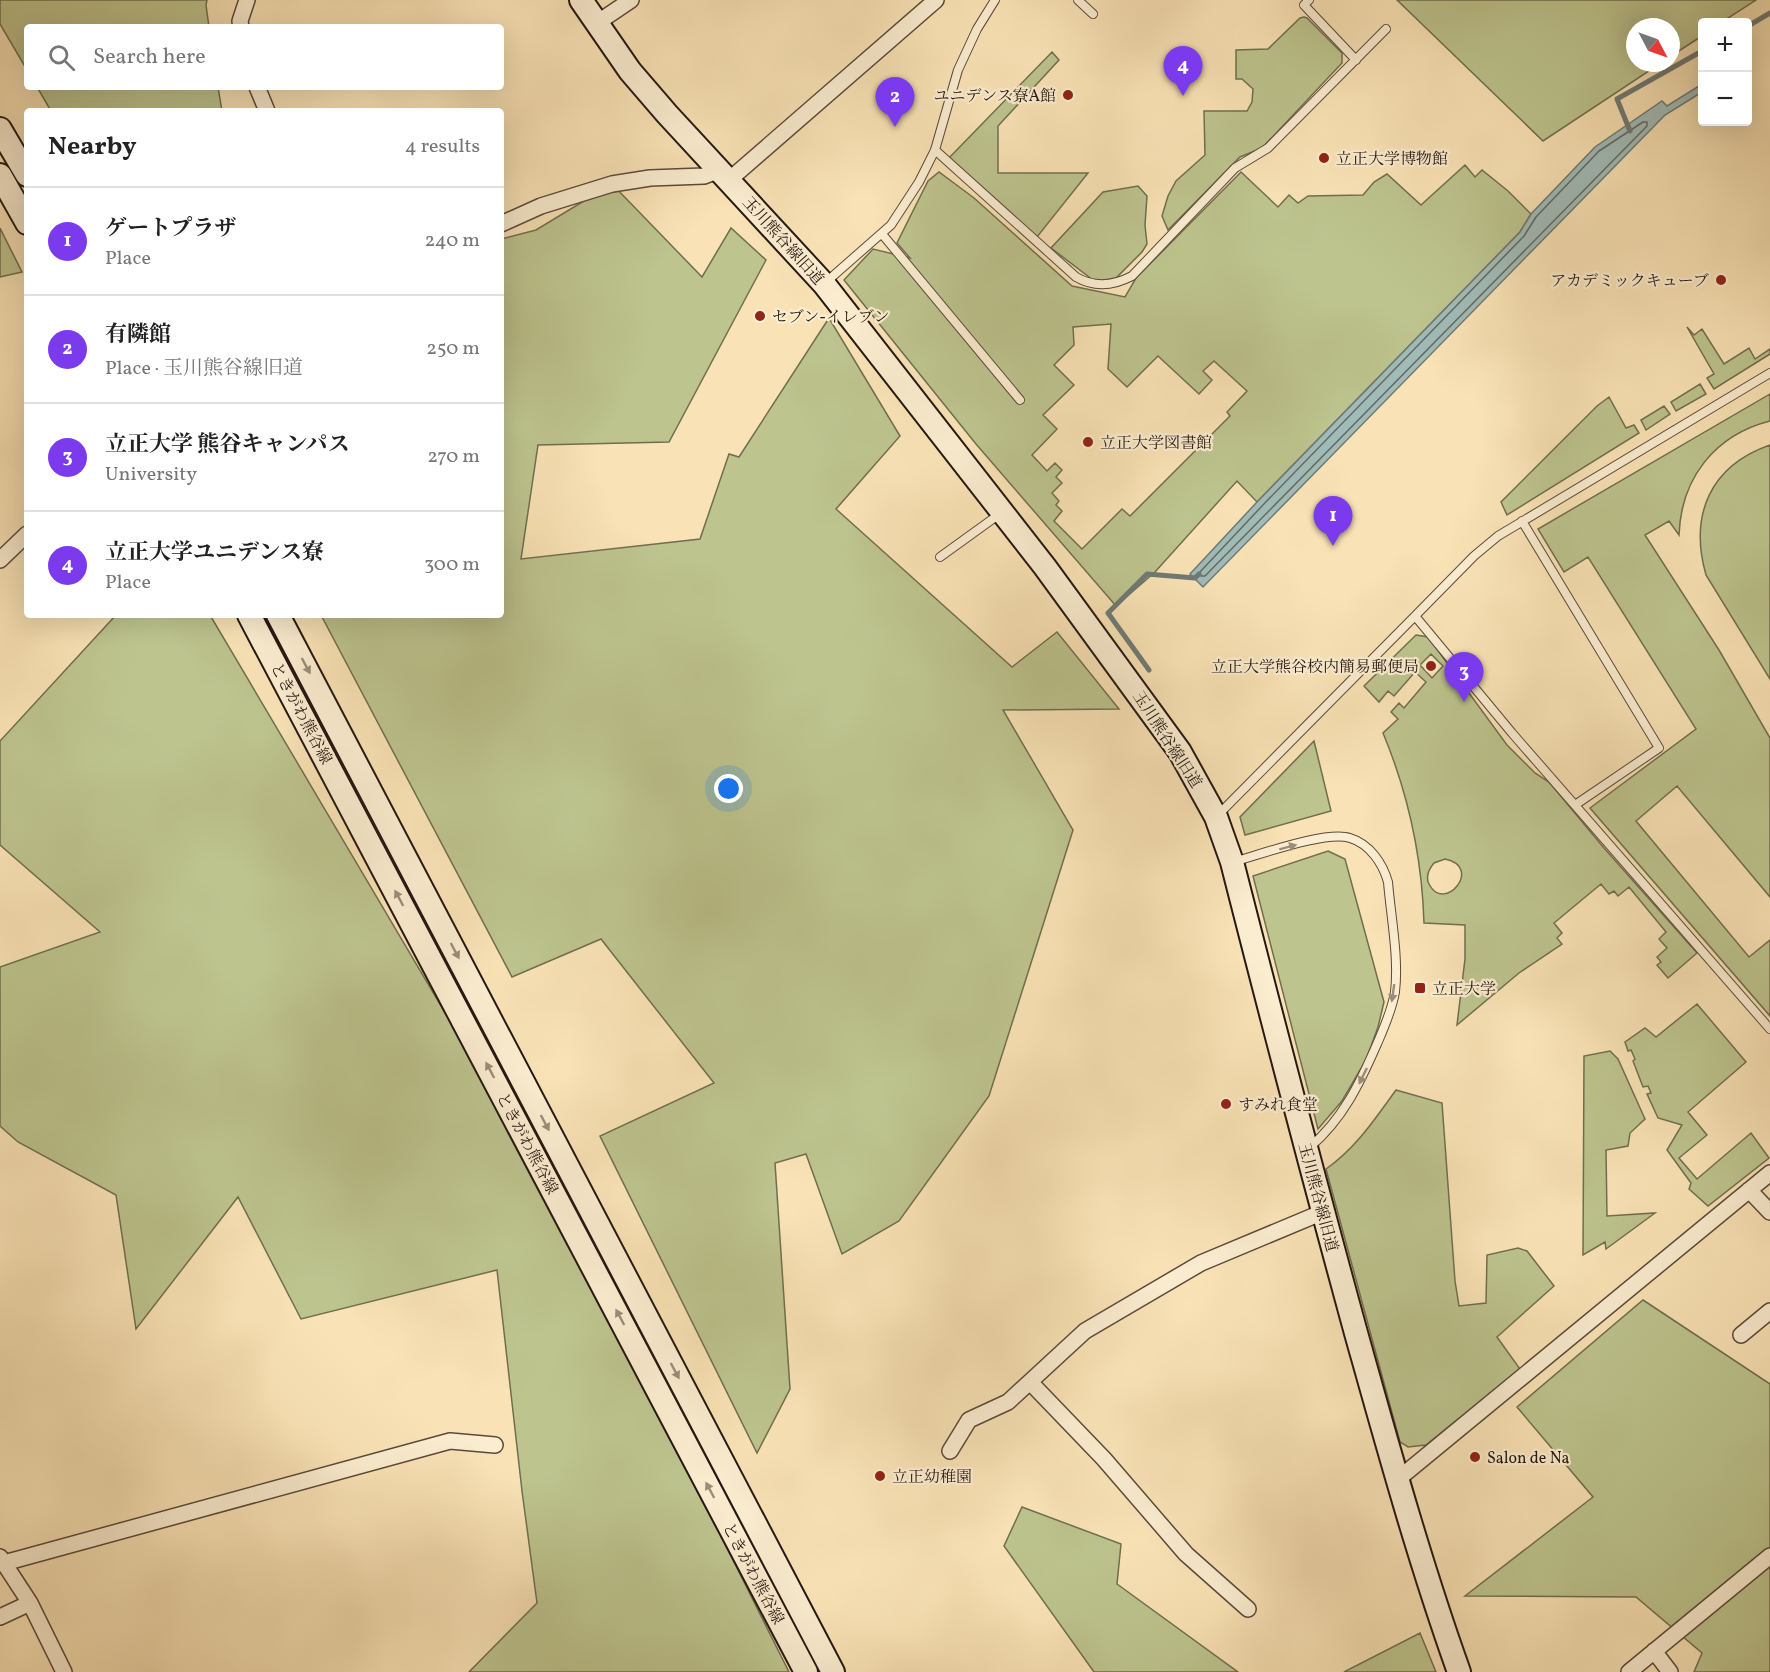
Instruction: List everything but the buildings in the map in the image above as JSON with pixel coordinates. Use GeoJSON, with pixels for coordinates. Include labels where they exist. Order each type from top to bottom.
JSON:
{"type":"FeatureCollection","features":[{"type":"Feature","properties":{"kind":"main road","name":"玉川熊谷線旧道"},"geometry":{"type":"LineString","coordinates":[[581,0],[630,71],[824,284],[1002,512],[1156,717],[1180,752],[1216,817],[1232,862],[1323,1212],[1397,1480],[1429,1588],[1459,1672]]}},
{"type":"Feature","properties":{"kind":"main road"},"geometry":{"type":"LineString","coordinates":[[0,129],[24,170]]}},
{"type":"Feature","properties":{"kind":"main road"},"geometry":{"type":"LineString","coordinates":[[0,176],[24,218]]}},
{"type":"Feature","properties":{"kind":"main road","name":"ときがわ熊谷線"},"geometry":{"type":"LineString","coordinates":[[251,618],[806,1672]]}},
{"type":"Feature","properties":{"kind":"main road","name":"ときがわ熊谷線"},"geometry":{"type":"LineString","coordinates":[[280,618],[833,1672]]}},
{"type":"Feature","properties":{"kind":"street"},"geometry":{"type":"LineString","coordinates":[[240,24],[246,0]]}},
{"type":"Feature","properties":{"kind":"street"},"geometry":{"type":"LineString","coordinates":[[597,23],[631,0]]}},
{"type":"Feature","properties":{"kind":"street"},"geometry":{"type":"LineString","coordinates":[[504,223],[541,206],[612,184],[650,178],[724,175],[936,0]]}},
{"type":"Feature","properties":{"kind":"street"},"geometry":{"type":"LineString","coordinates":[[258,90],[266,108]]}},
{"type":"Feature","properties":{"kind":"street"},"geometry":{"type":"LineString","coordinates":[[0,560],[24,537]]}},
{"type":"Feature","properties":{"kind":"street"},"geometry":{"type":"LineString","coordinates":[[1397,1480],[1770,1173]]}},
{"type":"Feature","properties":{"kind":"street"},"geometry":{"type":"LineString","coordinates":[[1749,1190],[1770,1212]]}},
{"type":"Feature","properties":{"kind":"street"},"geometry":{"type":"LineString","coordinates":[[950,1451],[969,1420],[1008,1402],[1085,1331],[1201,1263],[1323,1212]]}},
{"type":"Feature","properties":{"kind":"street"},"geometry":{"type":"LineString","coordinates":[[1741,1335],[1770,1311]]}},
{"type":"Feature","properties":{"kind":"street"},"geometry":{"type":"LineString","coordinates":[[1030,1382],[1104,1459],[1186,1554],[1248,1609]]}},
{"type":"Feature","properties":{"kind":"street"},"geometry":{"type":"LineString","coordinates":[[64,1672],[30,1603],[2,1559],[450,1441],[495,1445]]}},
{"type":"Feature","properties":{"kind":"street"},"geometry":{"type":"LineString","coordinates":[[1629,1672],[1770,1556]]}},
{"type":"Feature","properties":{"kind":"street"},"geometry":{"type":"LineString","coordinates":[[0,1617],[30,1603]]}},
{"type":"Feature","properties":{"kind":"street"},"geometry":{"type":"LineString","coordinates":[[1653,1651],[1670,1672]]}},
{"type":"Feature","properties":{"kind":"lane"},"geometry":{"type":"LineString","coordinates":[[824,284],[891,225],[919,182],[935,150],[958,70],[977,29],[995,0]]}},
{"type":"Feature","properties":{"kind":"lane"},"geometry":{"type":"LineString","coordinates":[[1078,0],[1093,14]]}},
{"type":"Feature","properties":{"kind":"lane"},"geometry":{"type":"LineString","coordinates":[[1309,0],[1304,5],[1356,60]]}},
{"type":"Feature","properties":{"kind":"lane"},"geometry":{"type":"LineString","coordinates":[[935,150],[1076,277],[1087,283],[1100,285],[1118,283],[1132,276],[1235,168],[1268,148],[1386,29]]}},
{"type":"Feature","properties":{"kind":"lane"},"geometry":{"type":"LineString","coordinates":[[882,234],[1020,400]]}},
{"type":"Feature","properties":{"kind":"lane"},"geometry":{"type":"LineString","coordinates":[[1216,817],[1474,556],[1498,536],[1770,373]]}},
{"type":"Feature","properties":{"kind":"lane"},"geometry":{"type":"LineString","coordinates":[[940,557],[1002,512]]}},
{"type":"Feature","properties":{"kind":"lane"},"geometry":{"type":"LineString","coordinates":[[1522,521],[1659,748],[1575,805]]}},
{"type":"Feature","properties":{"kind":"lane"},"geometry":{"type":"LineString","coordinates":[[1415,616],[1512,733],[1770,1029]]}},
{"type":"Feature","properties":{"kind":"lane"},"geometry":{"type":"LineString","coordinates":[[1232,862],[1321,838],[1340,836],[1352,838],[1372,852],[1385,870],[1395,963],[1395,993],[1387,1023],[1362,1079],[1343,1110],[1325,1134],[1307,1150]]}},
{"type":"Feature","properties":{"kind":"green space"},"geometry":{"type":"Polygon","coordinates":[[[0,0],[207,0],[209,24],[24,24],[24,65],[0,24],[0,0]]]}},
{"type":"Feature","properties":{"kind":"green space"},"geometry":{"type":"Polygon","coordinates":[[[1397,0],[1756,0],[1728,18],[1698,18],[1698,39],[1680,50],[1680,18],[1626,18],[1626,72],[1647,72],[1543,141],[1397,0]]]}},
{"type":"Feature","properties":{"kind":"green space"},"geometry":{"type":"Polygon","coordinates":[[[1304,17],[1342,53],[1342,63],[1262,148],[1240,157],[1168,230],[1162,216],[1168,196],[1176,181],[1205,155],[1204,111],[1247,111],[1252,102],[1253,89],[1242,79],[1236,79],[1236,50],[1268,49],[1300,18],[1304,17]]]}},
{"type":"Feature","properties":{"kind":"green space"},"geometry":{"type":"Polygon","coordinates":[[[1052,52],[1059,60],[998,126],[998,173],[1088,173],[1037,237],[948,159],[1052,52]]]}},
{"type":"Feature","properties":{"kind":"green space"},"geometry":{"type":"Polygon","coordinates":[[[39,90],[218,90],[222,108],[49,108],[39,90]]]}},
{"type":"Feature","properties":{"kind":"green space"},"geometry":{"type":"Polygon","coordinates":[[[1465,165],[1475,177],[1482,170],[1531,214],[1520,232],[1257,502],[1237,481],[1155,572],[1116,606],[976,444],[844,280],[873,249],[910,258],[897,243],[928,181],[939,172],[974,198],[1072,286],[1125,297],[1136,278],[1241,172],[1278,207],[1289,195],[1298,203],[1308,196],[1363,195],[1374,182],[1387,174],[1421,205],[1465,165]],[[1111,324],[1073,327],[1074,345],[1054,365],[1074,385],[1043,415],[1057,429],[1032,455],[1047,471],[1055,463],[1062,470],[1056,477],[1062,483],[1052,493],[1059,501],[1056,505],[1062,511],[1054,521],[1082,549],[1122,509],[1130,516],[1230,416],[1227,412],[1247,391],[1214,361],[1203,371],[1212,380],[1199,394],[1158,356],[1127,387],[1108,369],[1111,324]]]}},
{"type":"Feature","properties":{"kind":"green space"},"geometry":{"type":"Polygon","coordinates":[[[612,184],[702,277],[731,228],[766,260],[669,442],[538,445],[521,559],[700,539],[729,454],[739,457],[829,318],[900,436],[836,509],[1012,667],[1057,632],[1119,709],[1003,710],[1073,830],[989,1096],[899,1221],[842,1254],[806,1154],[775,1163],[790,1389],[757,1453],[600,1136],[714,1083],[601,939],[512,977],[323,618],[504,618],[504,238],[536,230],[612,184]]]}},
{"type":"Feature","properties":{"kind":"green space"},"geometry":{"type":"Polygon","coordinates":[[[1138,186],[1147,196],[1145,225],[1147,244],[1116,278],[1108,281],[1093,280],[1051,248],[1103,192],[1138,186]]]}},
{"type":"Feature","properties":{"kind":"green space"},"geometry":{"type":"Polygon","coordinates":[[[0,228],[22,272],[0,277],[0,228]]]}},
{"type":"Feature","properties":{"kind":"green space"},"geometry":{"type":"Polygon","coordinates":[[[1687,327],[1694,335],[1702,329],[1724,364],[1749,348],[1755,359],[1770,349],[1770,354],[1714,389],[1707,378],[1714,374],[1687,327]]]}},
{"type":"Feature","properties":{"kind":"green space"},"geometry":{"type":"Polygon","coordinates":[[[1700,384],[1706,394],[1676,411],[1671,402],[1700,384]]]}},
{"type":"Feature","properties":{"kind":"green space"},"geometry":{"type":"Polygon","coordinates":[[[1770,394],[1770,421],[1750,428],[1718,448],[1694,478],[1681,514],[1679,535],[1669,521],[1645,535],[1719,650],[1770,738],[1770,897],[1677,786],[1636,821],[1749,957],[1770,940],[1770,1016],[1590,808],[1696,729],[1588,557],[1564,572],[1538,529],[1770,394]]]}},
{"type":"Feature","properties":{"kind":"green space"},"geometry":{"type":"Polygon","coordinates":[[[1609,397],[1626,428],[1634,425],[1639,433],[1507,515],[1501,502],[1597,406],[1609,397]]]}},
{"type":"Feature","properties":{"kind":"green space"},"geometry":{"type":"Polygon","coordinates":[[[1664,406],[1670,414],[1646,430],[1641,420],[1664,406]]]}},
{"type":"Feature","properties":{"kind":"green space"},"geometry":{"type":"Polygon","coordinates":[[[1770,445],[1770,679],[1706,575],[1701,553],[1700,532],[1709,495],[1719,480],[1732,466],[1749,454],[1770,445]]]}},
{"type":"Feature","properties":{"kind":"green space"},"geometry":{"type":"Polygon","coordinates":[[[113,618],[212,618],[457,1033],[721,1536],[789,1672],[469,1672],[537,1603],[497,1270],[301,1319],[238,1197],[136,1329],[116,1195],[18,1142],[0,1126],[0,967],[100,932],[0,845],[0,741],[113,618]]]}},
{"type":"Feature","properties":{"kind":"green space"},"geometry":{"type":"Polygon","coordinates":[[[1416,635],[1428,637],[1507,745],[1535,773],[1549,782],[1697,953],[1668,978],[1657,965],[1661,962],[1657,957],[1667,948],[1659,939],[1666,932],[1629,887],[1618,896],[1614,891],[1609,894],[1601,884],[1554,923],[1562,933],[1557,938],[1562,944],[1519,973],[1457,1025],[1465,959],[1465,925],[1424,923],[1420,874],[1412,826],[1400,779],[1383,733],[1398,719],[1391,712],[1399,703],[1404,708],[1426,682],[1415,672],[1394,696],[1388,691],[1379,702],[1364,686],[1416,635]],[[1431,654],[1420,665],[1432,678],[1443,666],[1431,654]],[[1445,859],[1434,863],[1428,875],[1429,884],[1436,892],[1443,894],[1457,886],[1461,878],[1461,870],[1456,864],[1445,859]]]}},
{"type":"Feature","properties":{"kind":"green space"},"geometry":{"type":"Polygon","coordinates":[[[1314,741],[1331,811],[1245,835],[1240,817],[1314,741]]]}},
{"type":"Feature","properties":{"kind":"green space"},"geometry":{"type":"Polygon","coordinates":[[[1328,851],[1345,859],[1384,1002],[1366,1060],[1342,1101],[1318,1129],[1253,876],[1328,851]]]}},
{"type":"Feature","properties":{"kind":"green space"},"geometry":{"type":"Polygon","coordinates":[[[1697,1004],[1746,1062],[1688,1112],[1707,1135],[1679,1158],[1697,1179],[1751,1133],[1769,1158],[1708,1206],[1689,1189],[1691,1183],[1667,1150],[1682,1125],[1658,1118],[1647,1094],[1651,1093],[1648,1086],[1643,1087],[1633,1061],[1635,1059],[1631,1050],[1628,1051],[1625,1042],[1645,1028],[1656,1037],[1697,1004]]]}},
{"type":"Feature","properties":{"kind":"green space"},"geometry":{"type":"Polygon","coordinates":[[[1610,1051],[1618,1059],[1645,1119],[1630,1133],[1628,1146],[1606,1150],[1607,1216],[1655,1213],[1606,1249],[1605,1242],[1583,1255],[1584,1056],[1610,1051]]]}},
{"type":"Feature","properties":{"kind":"green space"},"geometry":{"type":"Polygon","coordinates":[[[1396,1090],[1442,1103],[1455,1281],[1459,1306],[1486,1303],[1487,1255],[1518,1248],[1527,1251],[1554,1286],[1497,1337],[1520,1369],[1426,1445],[1408,1447],[1400,1442],[1326,1169],[1356,1142],[1396,1090]]]}},
{"type":"Feature","properties":{"kind":"green space"},"geometry":{"type":"Polygon","coordinates":[[[1643,1300],[1770,1384],[1770,1672],[1694,1672],[1702,1653],[1636,1597],[1465,1596],[1593,1497],[1517,1407],[1643,1300]]]}},
{"type":"Feature","properties":{"kind":"green space"},"geometry":{"type":"Polygon","coordinates":[[[1022,1507],[1121,1544],[1117,1584],[1238,1672],[1094,1672],[1004,1546],[1022,1507]]]}},
{"type":"Feature","properties":{"kind":"green space"},"geometry":{"type":"Polygon","coordinates":[[[1420,1633],[1436,1672],[1344,1672],[1420,1633]]]}},
{"type":"Feature","properties":{"kind":"water"},"geometry":{"type":"Polygon","coordinates":[[[1698,87],[1698,94],[1665,115],[1203,587],[1190,574],[1520,232],[1531,214],[1595,147],[1662,101],[1667,106],[1698,87]]]}},
{"type":"Feature","properties":{"kind":"waterway"},"geometry":{"type":"LineString","coordinates":[[1752,24],[1770,13]]}},
{"type":"Feature","properties":{"kind":"waterway"},"geometry":{"type":"LineString","coordinates":[[1630,131],[1617,99],[1698,53]]}},
{"type":"Feature","properties":{"kind":"waterway"},"geometry":{"type":"LineString","coordinates":[[1149,670],[1108,613],[1147,574],[1195,578],[1199,574]]}},
{"type":"Feature","properties":{"kind":"place","name":"ユニデンス寮A館"},"geometry":{"type":"Point","coordinates":[1068,95]}},
{"type":"Feature","properties":{"kind":"place","name":"立正大学ユニデンス寮"},"geometry":{"type":"Point","coordinates":[1183,96]}},
{"type":"Feature","properties":{"kind":"place","name":"有隣館"},"geometry":{"type":"Point","coordinates":[895,127]}},
{"type":"Feature","properties":{"kind":"place","name":"立正大学博物館"},"geometry":{"type":"Point","coordinates":[1324,158]}},
{"type":"Feature","properties":{"kind":"place","name":"アカデミックキューブ"},"geometry":{"type":"Point","coordinates":[1721,280]}},
{"type":"Feature","properties":{"kind":"place","name":"セブン-イレブン"},"geometry":{"type":"Point","coordinates":[760,316]}},
{"type":"Feature","properties":{"kind":"place","name":"立正大学図書館"},"geometry":{"type":"Point","coordinates":[1088,442]}},
{"type":"Feature","properties":{"kind":"place","name":"ゲートプラザ"},"geometry":{"type":"Point","coordinates":[1333,546]}},
{"type":"Feature","properties":{"kind":"place","name":"立正大学熊谷校内簡易郵便局"},"geometry":{"type":"Point","coordinates":[1431,666]}},
{"type":"Feature","properties":{"kind":"place","name":"立正大学 熊谷キャンパス"},"geometry":{"type":"Point","coordinates":[1464,702]}},
{"type":"Feature","properties":{"kind":"place","name":"立正大学"},"geometry":{"type":"Point","coordinates":[1420,988]}},
{"type":"Feature","properties":{"kind":"place","name":"すみれ食堂"},"geometry":{"type":"Point","coordinates":[1226,1104]}},
{"type":"Feature","properties":{"kind":"place","name":"Salon de Na"},"geometry":{"type":"Point","coordinates":[1475,1457]}},
{"type":"Feature","properties":{"kind":"place","name":"立正幼稚園"},"geometry":{"type":"Point","coordinates":[880,1476]}}]}
